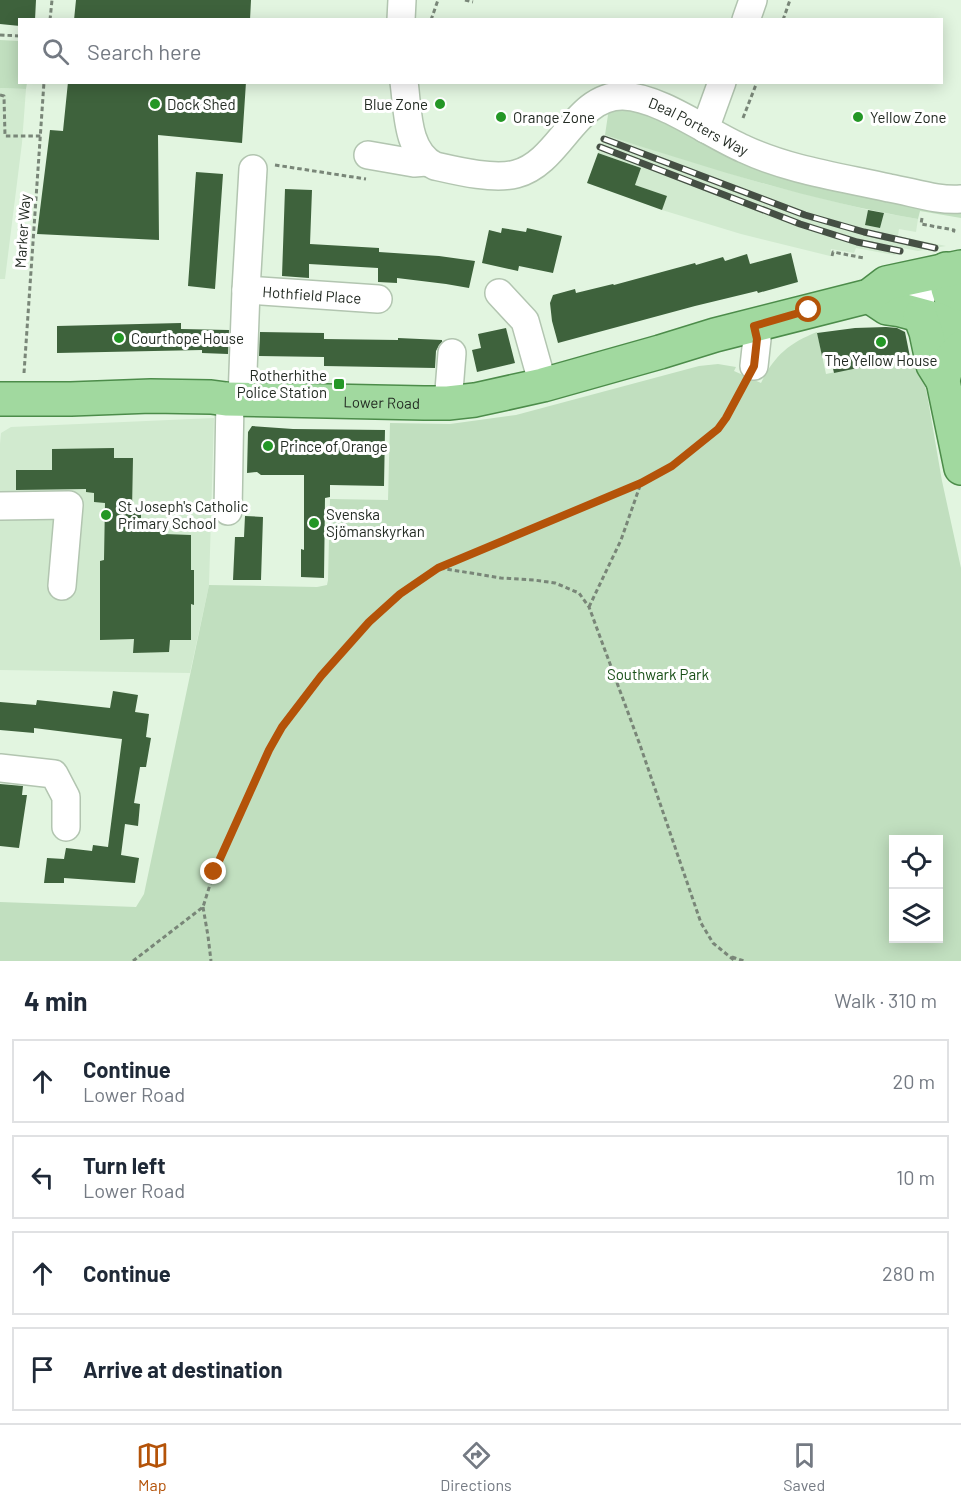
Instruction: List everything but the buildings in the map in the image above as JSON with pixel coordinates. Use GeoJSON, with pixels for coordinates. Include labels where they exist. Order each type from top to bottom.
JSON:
{"type":"FeatureCollection","features":[{"type":"Feature","properties":{"kind":"main road","name":"Lower Road"},"geometry":{"type":"LineString","coordinates":[[16,393],[71,399],[151,396],[448,403],[498,396],[543,386],[715,335],[869,296],[886,283],[945,273]]}},
{"type":"Feature","properties":{"kind":"main road"},"geometry":{"type":"LineString","coordinates":[[945,273],[947,288],[961,314]]}},
{"type":"Feature","properties":{"kind":"main road"},"geometry":{"type":"LineString","coordinates":[[869,296],[887,308],[961,327]]}},
{"type":"Feature","properties":{"kind":"main road"},"geometry":{"type":"LineString","coordinates":[[920,316],[933,365],[943,381],[957,434],[961,468]]}},
{"type":"Feature","properties":{"kind":"main road"},"geometry":{"type":"LineString","coordinates":[[943,381],[951,357],[961,349]]}},
{"type":"Feature","properties":{"kind":"street"},"geometry":{"type":"LineString","coordinates":[[401,18],[402,0]]}},
{"type":"Feature","properties":{"kind":"street"},"geometry":{"type":"LineString","coordinates":[[747,18],[753,0]]}},
{"type":"Feature","properties":{"kind":"street"},"geometry":{"type":"LineString","coordinates":[[404,84],[411,132],[426,162]]}},
{"type":"Feature","properties":{"kind":"street"},"geometry":{"type":"LineString","coordinates":[[705,129],[721,84]]}},
{"type":"Feature","properties":{"kind":"street","name":"Deal Porters Way"},"geometry":{"type":"LineString","coordinates":[[365,167],[426,162],[456,170],[500,176],[523,172],[546,155],[591,106],[612,96],[634,97],[666,109],[763,157],[805,169],[934,198],[961,200]]}},
{"type":"Feature","properties":{"kind":"street","name":"Hothfield Place"},"geometry":{"type":"LineString","coordinates":[[228,511],[246,290],[264,167]]}},
{"type":"Feature","properties":{"kind":"street"},"geometry":{"type":"LineString","coordinates":[[920,316],[924,289],[945,273]]}},
{"type":"Feature","properties":{"kind":"street","name":"Hothfield Place"},"geometry":{"type":"LineString","coordinates":[[246,290],[378,299]]}},
{"type":"Feature","properties":{"kind":"street"},"geometry":{"type":"LineString","coordinates":[[499,293],[525,321],[543,386]]}},
{"type":"Feature","properties":{"kind":"street"},"geometry":{"type":"LineString","coordinates":[[754,326],[757,339],[754,366]]}},
{"type":"Feature","properties":{"kind":"street"},"geometry":{"type":"LineString","coordinates":[[448,403],[452,353]]}},
{"type":"Feature","properties":{"kind":"street"},"geometry":{"type":"LineString","coordinates":[[0,506],[69,505],[62,586]]}},
{"type":"Feature","properties":{"kind":"street"},"geometry":{"type":"LineString","coordinates":[[0,768],[54,774],[66,797],[66,827]]}},
{"type":"Feature","properties":{"kind":"path"},"geometry":{"type":"LineString","coordinates":[[50,18],[52,0]]}},
{"type":"Feature","properties":{"kind":"path"},"geometry":{"type":"LineString","coordinates":[[432,18],[438,0]]}},
{"type":"Feature","properties":{"kind":"path"},"geometry":{"type":"LineString","coordinates":[[465,0],[473,2]]}},
{"type":"Feature","properties":{"kind":"path"},"geometry":{"type":"LineString","coordinates":[[784,18],[790,0]]}},
{"type":"Feature","properties":{"kind":"path"},"geometry":{"type":"LineString","coordinates":[[0,35],[18,36]]}},
{"type":"Feature","properties":{"kind":"path","name":"Marker Way"},"geometry":{"type":"LineString","coordinates":[[16,393],[44,84]]}},
{"type":"Feature","properties":{"kind":"path"},"geometry":{"type":"LineString","coordinates":[[743,118],[756,84]]}},
{"type":"Feature","properties":{"kind":"path"},"geometry":{"type":"LineString","coordinates":[[0,95],[4,96],[5,136],[41,136]]}},
{"type":"Feature","properties":{"kind":"path"},"geometry":{"type":"LineString","coordinates":[[264,167],[365,167]]}},
{"type":"Feature","properties":{"kind":"path"},"geometry":{"type":"LineString","coordinates":[[921,224],[954,230],[953,234]]}},
{"type":"Feature","properties":{"kind":"path"},"geometry":{"type":"LineString","coordinates":[[832,256],[833,252],[864,258]]}},
{"type":"Feature","properties":{"kind":"path"},"geometry":{"type":"LineString","coordinates":[[211,961],[203,907],[214,872],[269,750],[282,727],[321,676],[369,622],[400,594],[438,568],[641,483],[672,466],[718,429],[754,366]]}},
{"type":"Feature","properties":{"kind":"path"},"geometry":{"type":"LineString","coordinates":[[589,607],[621,540],[641,483]]}},
{"type":"Feature","properties":{"kind":"path"},"geometry":{"type":"LineString","coordinates":[[438,568],[501,578],[555,583],[579,593],[589,607],[701,923],[713,942],[735,961]]}},
{"type":"Feature","properties":{"kind":"path"},"geometry":{"type":"LineString","coordinates":[[133,961],[203,907]]}},
{"type":"Feature","properties":{"kind":"path"},"geometry":{"type":"LineString","coordinates":[[727,955],[744,961]]}},
{"type":"Feature","properties":{"kind":"shaded area"},"geometry":{"type":"Polygon","coordinates":[[[0,88],[26,89],[22,143],[5,279],[0,279],[0,88]]]}},
{"type":"Feature","properties":{"kind":"shaded area"},"geometry":{"type":"Polygon","coordinates":[[[605,135],[761,183],[868,210],[865,225],[880,228],[884,213],[918,219],[916,232],[899,229],[898,236],[946,246],[918,251],[902,248],[899,254],[894,255],[856,248],[854,253],[831,249],[830,256],[741,234],[662,210],[666,196],[635,185],[641,168],[598,153],[605,135]]]}},
{"type":"Feature","properties":{"kind":"shaded area","name":"St Joseph's Catholic Primary School"},"geometry":{"type":"Polygon","coordinates":[[[214,418],[209,585],[190,673],[0,670],[1,433],[11,427],[214,418]]]}},
{"type":"Feature","properties":{"kind":"green space"},"geometry":{"type":"Polygon","coordinates":[[[0,40],[18,41],[18,84],[27,84],[26,89],[0,88],[0,40]]]}},
{"type":"Feature","properties":{"kind":"green space"},"geometry":{"type":"Polygon","coordinates":[[[624,105],[961,207],[961,218],[920,211],[918,219],[839,203],[722,171],[605,135],[609,108],[624,105]]]}},
{"type":"Feature","properties":{"kind":"green space","name":"Southwark Park"},"geometry":{"type":"Polygon","coordinates":[[[817,332],[826,374],[917,355],[927,394],[942,481],[961,568],[961,961],[0,961],[0,902],[136,907],[144,894],[209,585],[317,587],[327,585],[330,499],[388,500],[390,423],[450,424],[516,415],[699,366],[718,364],[736,367],[734,371],[761,383],[771,365],[790,346],[817,332]]]}},
{"type":"Feature","properties":{"kind":"railway"},"geometry":{"type":"LineString","coordinates":[[604,139],[805,215],[864,232],[935,248]]}},
{"type":"Feature","properties":{"kind":"railway"},"geometry":{"type":"LineString","coordinates":[[600,147],[800,224],[857,242],[900,251]]}},
{"type":"Feature","properties":{"kind":"place","name":"Dock Shed"},"geometry":{"type":"Point","coordinates":[155,104]}},
{"type":"Feature","properties":{"kind":"place","name":"Blue Zone"},"geometry":{"type":"Point","coordinates":[440,104]}},
{"type":"Feature","properties":{"kind":"place","name":"Orange Zone"},"geometry":{"type":"Point","coordinates":[501,117]}},
{"type":"Feature","properties":{"kind":"place","name":"Yellow Zone"},"geometry":{"type":"Point","coordinates":[858,117]}},
{"type":"Feature","properties":{"kind":"place","name":"Courthope House"},"geometry":{"type":"Point","coordinates":[119,338]}},
{"type":"Feature","properties":{"kind":"place","name":"The Yellow House"},"geometry":{"type":"Point","coordinates":[881,342]}},
{"type":"Feature","properties":{"kind":"place","name":"Rotherhithe Police Station"},"geometry":{"type":"Point","coordinates":[339,384]}},
{"type":"Feature","properties":{"kind":"place","name":"Prince of Orange"},"geometry":{"type":"Point","coordinates":[268,446]}},
{"type":"Feature","properties":{"kind":"place","name":"St Joseph's Catholic Primary School"},"geometry":{"type":"Point","coordinates":[106,515]}},
{"type":"Feature","properties":{"kind":"place","name":"Svenska Sjömanskyrkan"},"geometry":{"type":"Point","coordinates":[314,523]}},
{"type":"Feature","properties":{"kind":"route"},"geometry":{"type":"LineString","coordinates":[[214,872],[269,750],[282,727],[321,676],[369,622],[400,594],[438,568],[641,483],[672,466],[718,429],[726,418],[754,366],[757,339],[754,326],[809,310]]}}]}
